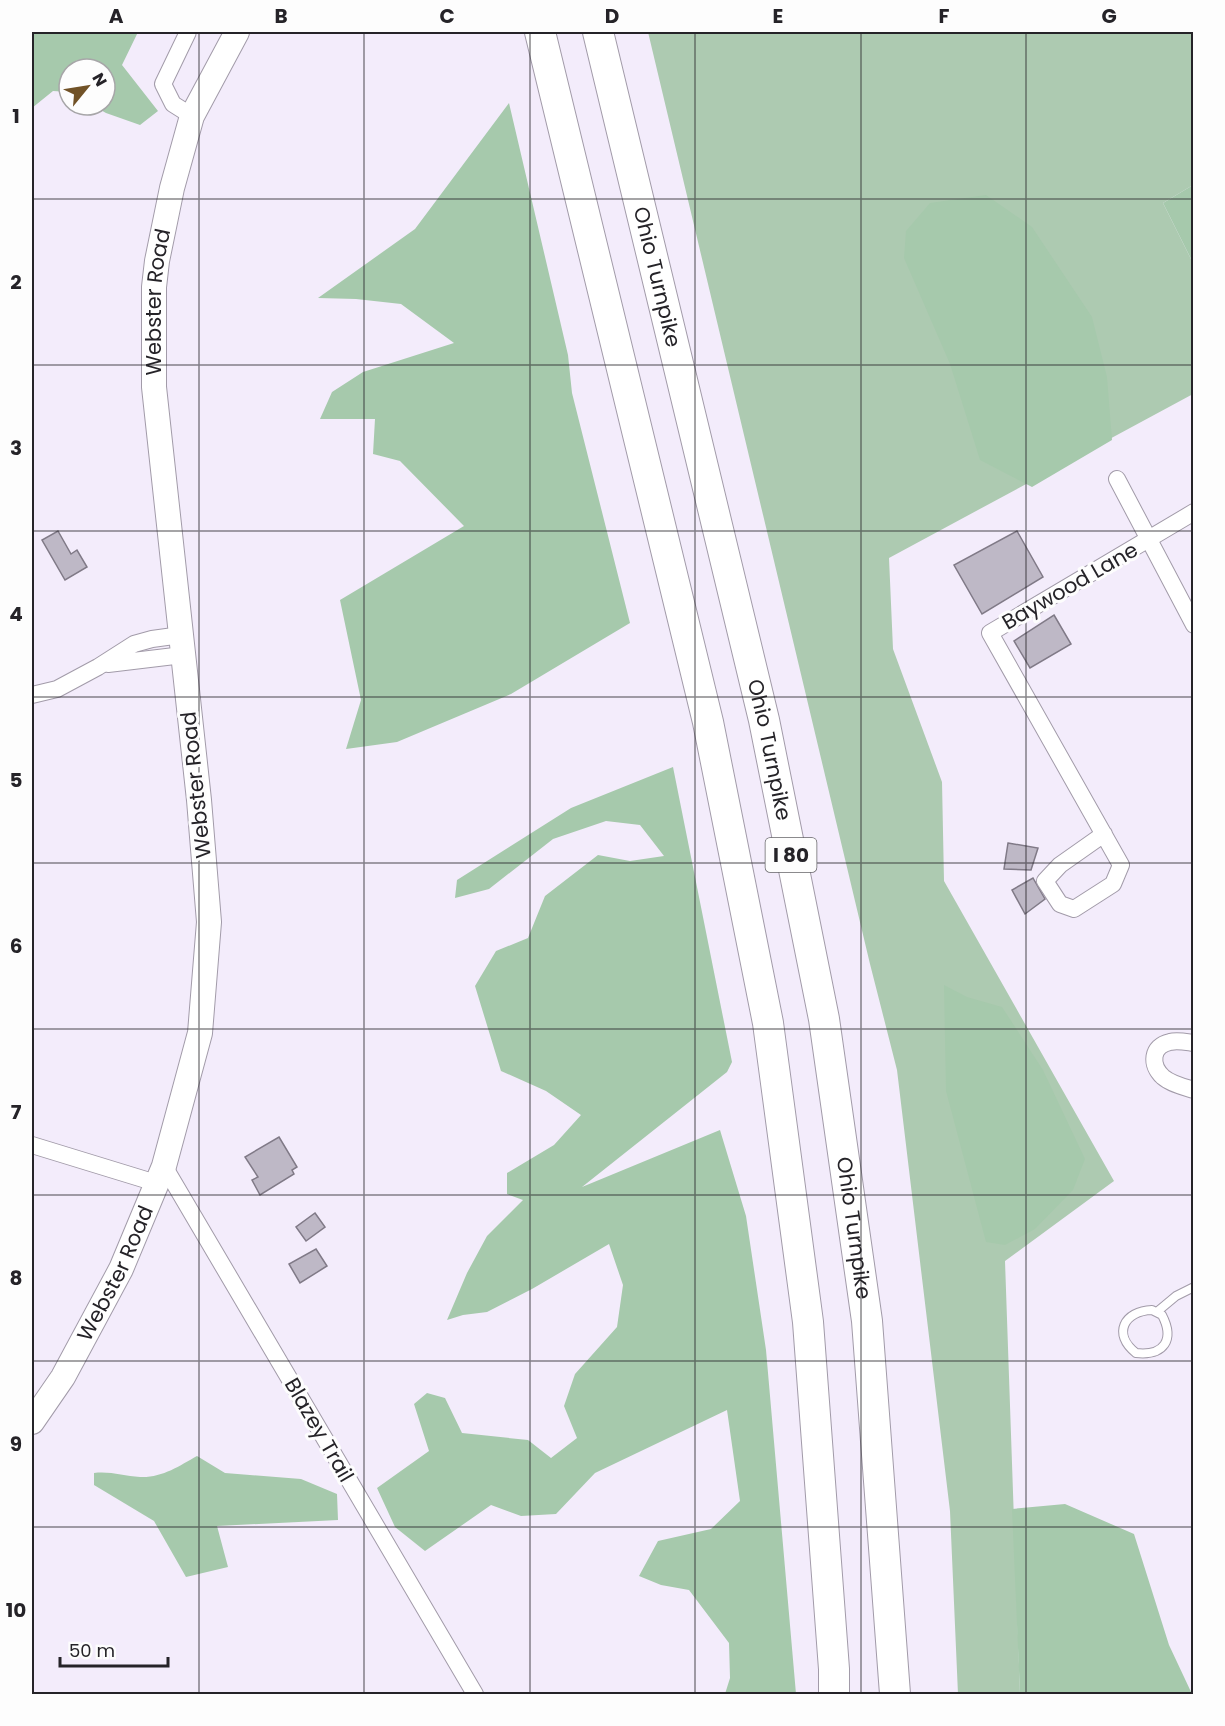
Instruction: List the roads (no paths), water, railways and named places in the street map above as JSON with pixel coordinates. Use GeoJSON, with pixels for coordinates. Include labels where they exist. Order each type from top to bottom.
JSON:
{"type":"FeatureCollection","features":[{"type":"Feature","properties":{"kind":"highway","name":"I 80"},"geometry":{"type":"LineString","coordinates":[[540,32],[708,722],[768,1023],[808,1322],[834,1669],[834,1695]]}},
{"type":"Feature","properties":{"kind":"highway","name":"Ohio Turnpike"},"geometry":{"type":"LineString","coordinates":[[598,32],[764,720],[824,1019],[867,1321],[894,1695]]}},
{"type":"Feature","properties":{"kind":"street"},"geometry":{"type":"LineString","coordinates":[[188,32],[163,84],[173,104],[192,116]]}},
{"type":"Feature","properties":{"kind":"street","name":"Webster Road"},"geometry":{"type":"LineString","coordinates":[[32,1422],[63,1377],[121,1269],[160,1175],[200,1033],[209,922],[154,387],[154,287],[172,188],[192,116],[237,32]]}},
{"type":"Feature","properties":{"kind":"street"},"geometry":{"type":"LineString","coordinates":[[1117,479],[1194,626]]}},
{"type":"Feature","properties":{"kind":"street","name":"Baywood Lane"},"geometry":{"type":"LineString","coordinates":[[1104,834],[1060,865],[1046,881],[1060,904],[1074,909],[1113,884],[1121,865],[1104,834],[990,633],[1194,512]]}},
{"type":"Feature","properties":{"kind":"street"},"geometry":{"type":"LineString","coordinates":[[32,695],[57,689],[98,667],[182,645]]}},
{"type":"Feature","properties":{"kind":"street"},"geometry":{"type":"LineString","coordinates":[[1194,1043],[1173,1041],[1163,1044],[1153,1057],[1153,1063],[1165,1079],[1194,1090]]}},
{"type":"Feature","properties":{"kind":"street"},"geometry":{"type":"LineString","coordinates":[[32,1145],[160,1175]]}},
{"type":"Feature","properties":{"kind":"street","name":"Blazey Trail"},"geometry":{"type":"LineString","coordinates":[[160,1175],[475,1695]]}},
{"type":"Feature","properties":{"kind":"lane"},"geometry":{"type":"LineString","coordinates":[[1158,1311],[1165,1321],[1168,1339],[1161,1348],[1154,1352],[1136,1353],[1127,1346],[1124,1339],[1125,1324],[1129,1317],[1137,1311],[1158,1311],[1176,1296],[1194,1287]]}}]}
